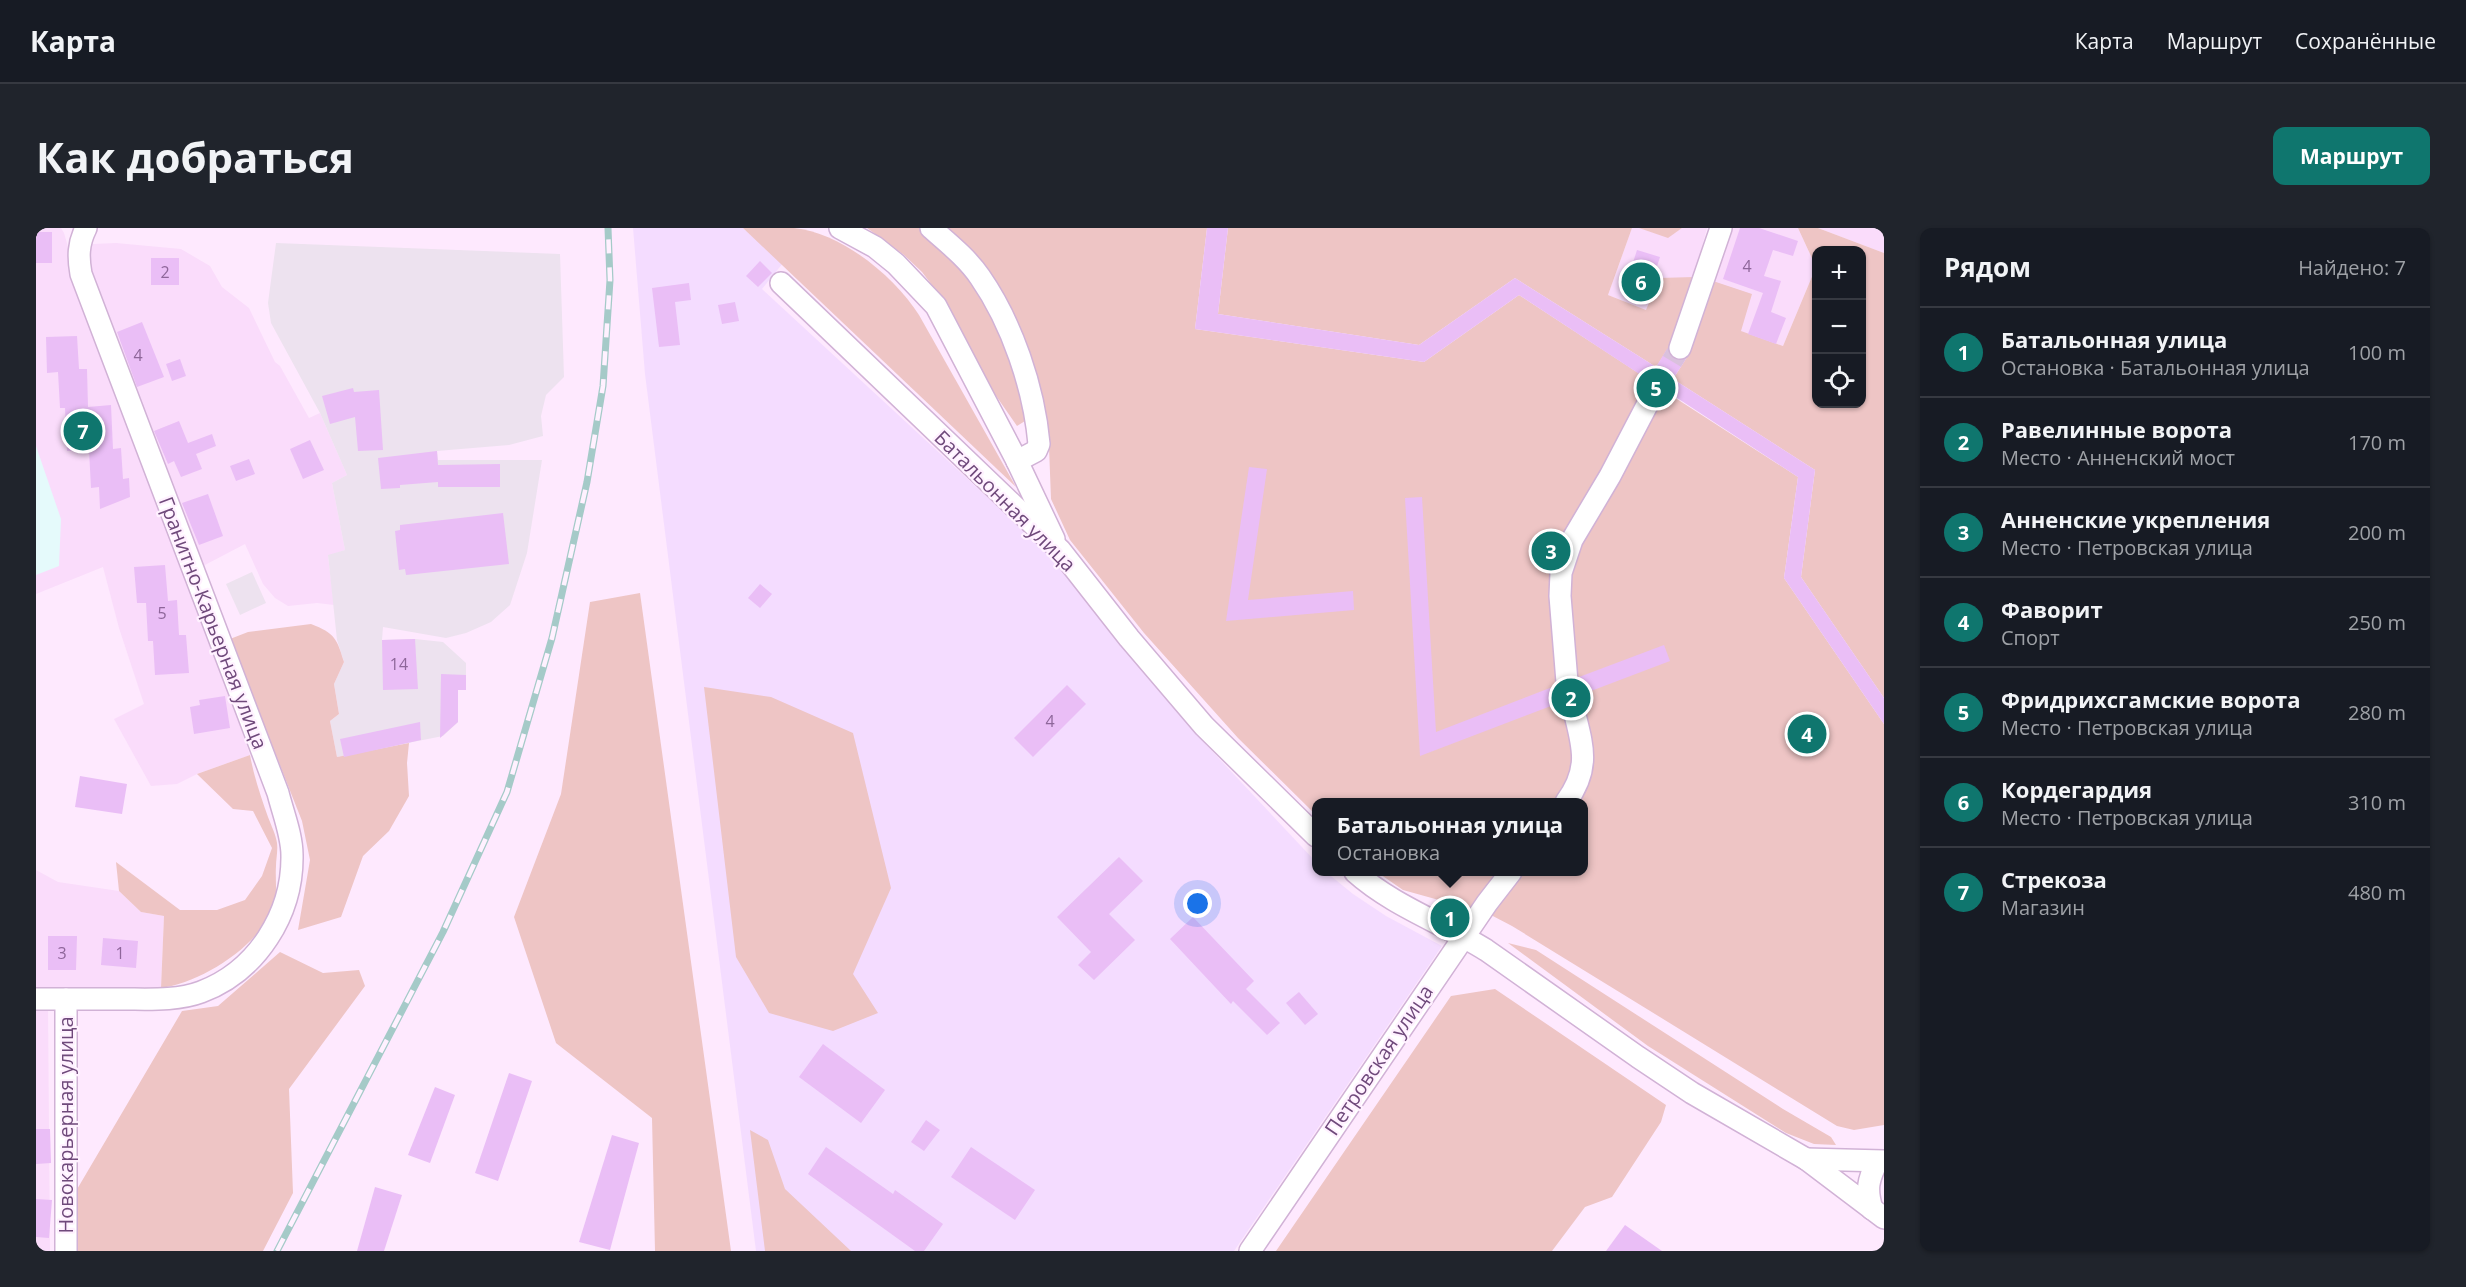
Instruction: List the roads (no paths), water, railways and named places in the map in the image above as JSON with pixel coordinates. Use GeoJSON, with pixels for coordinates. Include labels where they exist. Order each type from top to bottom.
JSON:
{"type":"FeatureCollection","features":[{"type":"Feature","properties":{"kind":"street","name":"Гранитно-Карьерная улица"},"geometry":{"type":"LineString","coordinates":[[66,999],[155,999],[200,992],[248,962],[264,946],[276,926],[286,897],[291,874],[292,853],[278,793],[81,274],[78,257],[81,238],[86,228]]}},
{"type":"Feature","properties":{"kind":"street"},"geometry":{"type":"LineString","coordinates":[[840,228],[890,258],[936,306],[1017,461],[1060,550]]}},
{"type":"Feature","properties":{"kind":"street"},"geometry":{"type":"LineString","coordinates":[[931,228],[956,250],[979,276],[1003,318],[1017,353],[1029,390],[1039,444],[1036,451],[1017,461]]}},
{"type":"Feature","properties":{"kind":"street"},"geometry":{"type":"LineString","coordinates":[[1680,348],[1721,228]]}},
{"type":"Feature","properties":{"kind":"street","name":"Батальонная улица"},"geometry":{"type":"LineString","coordinates":[[781,283],[1060,550],[1128,638],[1204,726],[1312,831]]}},
{"type":"Feature","properties":{"kind":"street"},"geometry":{"type":"LineString","coordinates":[[1569,798],[1575,788],[1584,762],[1569,690],[1560,596],[1561,573],[1572,540],[1610,476],[1656,388]]}},
{"type":"Feature","properties":{"kind":"street"},"geometry":{"type":"LineString","coordinates":[[1360,876],[1394,902],[1464,936],[1692,1093],[1806,1159],[1878,1213]]}},
{"type":"Feature","properties":{"kind":"street","name":"Петровская улица"},"geometry":{"type":"LineString","coordinates":[[1250,1251],[1464,936],[1508,876]]}},
{"type":"Feature","properties":{"kind":"street"},"geometry":{"type":"LineString","coordinates":[[36,999],[66,999]]}},
{"type":"Feature","properties":{"kind":"street","name":"Новокарьерная улица"},"geometry":{"type":"LineString","coordinates":[[66,999],[66,1251]]}},
{"type":"Feature","properties":{"kind":"street"},"geometry":{"type":"LineString","coordinates":[[1806,1159],[1880,1162]]}},
{"type":"Feature","properties":{"kind":"street"},"geometry":{"type":"LineString","coordinates":[[1878,1213],[1867,1191],[1868,1179],[1880,1162]]}},
{"type":"Feature","properties":{"kind":"tunnel"},"geometry":{"type":"LineString","coordinates":[[1656,388],[1680,348]]}},
{"type":"Feature","properties":{"kind":"railway"},"geometry":{"type":"LineString","coordinates":[[277,1251],[443,932],[507,792],[552,638],[587,482],[603,386],[610,280],[608,228]]}},
{"type":"Feature","properties":{"kind":"place","name":"Кордегардия"},"geometry":{"type":"Point","coordinates":[1641,282]}},
{"type":"Feature","properties":{"kind":"place","name":"Фридрихсгамские ворота"},"geometry":{"type":"Point","coordinates":[1656,388]}},
{"type":"Feature","properties":{"kind":"place","name":"Стрекоза"},"geometry":{"type":"Point","coordinates":[83,431]}},
{"type":"Feature","properties":{"kind":"place","name":"Анненские укрепления"},"geometry":{"type":"Point","coordinates":[1551,551]}},
{"type":"Feature","properties":{"kind":"place","name":"Равелинные ворота"},"geometry":{"type":"Point","coordinates":[1571,698]}},
{"type":"Feature","properties":{"kind":"place","name":"Фаворит"},"geometry":{"type":"Point","coordinates":[1807,734]}},
{"type":"Feature","properties":{"kind":"place","name":"Батальонная улица"},"geometry":{"type":"Point","coordinates":[1450,918]}}]}
